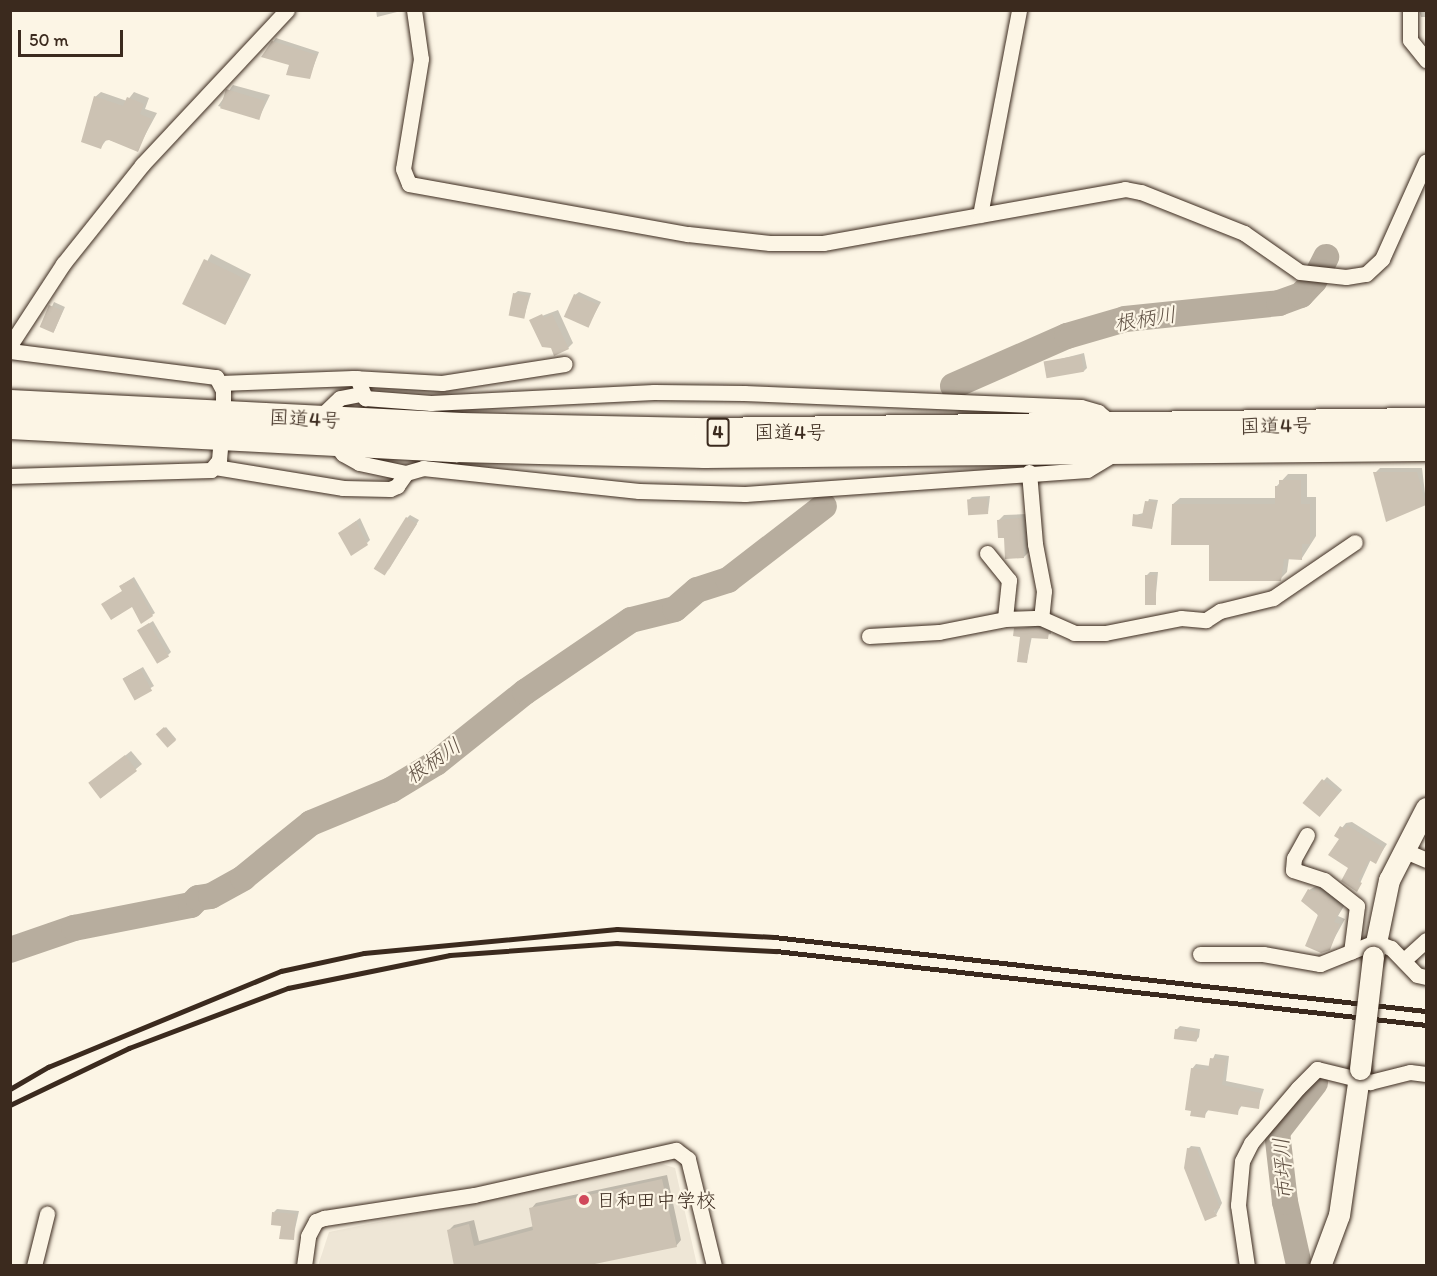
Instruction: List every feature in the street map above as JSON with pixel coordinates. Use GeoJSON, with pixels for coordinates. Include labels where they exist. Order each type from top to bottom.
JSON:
{"type":"FeatureCollection","features":[{"type":"Feature","properties":{"kind":"highway","name":"国道4号"},"geometry":{"type":"LineString","coordinates":[[10,404],[222,425]]}},
{"type":"Feature","properties":{"kind":"highway","name":"国道4号"},"geometry":{"type":"LineString","coordinates":[[1119,439],[1426,422]]}},
{"type":"Feature","properties":{"kind":"highway","name":"国道4号"},"geometry":{"type":"LineString","coordinates":[[10,425],[222,425],[326,430],[708,432],[1426,447]]}},
{"type":"Feature","properties":{"kind":"street"},"geometry":{"type":"LineString","coordinates":[[10,345],[63,264],[142,165],[287,10]]}},
{"type":"Feature","properties":{"kind":"street"},"geometry":{"type":"LineString","coordinates":[[414,10],[420,59],[403,170],[409,184],[688,234],[770,243],[823,243],[1108,190],[1141,192],[1244,233],[1300,272],[1346,277],[1365,274],[1382,259],[1426,161]]}},
{"type":"Feature","properties":{"kind":"street"},"geometry":{"type":"LineString","coordinates":[[980,215],[1019,10]]}},
{"type":"Feature","properties":{"kind":"street"},"geometry":{"type":"LineString","coordinates":[[1410,10],[1410,40],[1426,60]]}},
{"type":"Feature","properties":{"kind":"street"},"geometry":{"type":"LineString","coordinates":[[10,351],[208,375],[220,383],[357,378],[442,383],[565,364]]}},
{"type":"Feature","properties":{"kind":"street"},"geometry":{"type":"LineString","coordinates":[[357,378],[364,399],[431,404],[712,393],[1081,407],[1098,412],[1119,439],[1087,470],[1029,472],[745,494],[639,490],[423,468],[406,473],[359,463],[343,454],[326,430],[340,398],[361,394]]}},
{"type":"Feature","properties":{"kind":"street"},"geometry":{"type":"LineString","coordinates":[[216,467],[222,425],[220,383]]}},
{"type":"Feature","properties":{"kind":"street"},"geometry":{"type":"LineString","coordinates":[[10,476],[202,471],[216,467],[343,488],[390,489],[397,486],[406,473]]}},
{"type":"Feature","properties":{"kind":"street"},"geometry":{"type":"LineString","coordinates":[[1029,472],[1035,544],[1044,591],[1041,618]]}},
{"type":"Feature","properties":{"kind":"street"},"geometry":{"type":"LineString","coordinates":[[869,636],[939,632],[1005,619],[1041,618],[1074,633],[1105,633],[1181,618],[1206,620],[1220,611],[1273,598],[1355,542]]}},
{"type":"Feature","properties":{"kind":"street"},"geometry":{"type":"LineString","coordinates":[[987,554],[1009,580],[1005,619]]}},
{"type":"Feature","properties":{"kind":"street"},"geometry":{"type":"LineString","coordinates":[[1320,1266],[1339,1215],[1374,950],[1389,880],[1426,808]]}},
{"type":"Feature","properties":{"kind":"street"},"geometry":{"type":"LineString","coordinates":[[1307,835],[1294,858],[1293,870],[1324,880],[1357,906],[1351,952]]}},
{"type":"Feature","properties":{"kind":"street"},"geometry":{"type":"LineString","coordinates":[[1403,850],[1426,860]]}},
{"type":"Feature","properties":{"kind":"street"},"geometry":{"type":"LineString","coordinates":[[1404,960],[1426,940]]}},
{"type":"Feature","properties":{"kind":"street"},"geometry":{"type":"LineString","coordinates":[[1200,954],[1263,954],[1320,964],[1351,952],[1391,948],[1417,975],[1426,977]]}},
{"type":"Feature","properties":{"kind":"street"},"geometry":{"type":"LineString","coordinates":[[1247,1266],[1238,1205],[1242,1161],[1251,1143],[1317,1069],[1359,1073],[1383,1081],[1400,1074],[1426,1074]]}},
{"type":"Feature","properties":{"kind":"street"},"geometry":{"type":"LineString","coordinates":[[304,1266],[308,1236],[316,1221],[324,1218],[474,1195],[676,1150],[688,1159],[714,1266]]}},
{"type":"Feature","properties":{"kind":"street"},"geometry":{"type":"LineString","coordinates":[[34,1266],[47,1214]]}},
{"type":"Feature","properties":{"kind":"shaded area","name":"日和田中学校"},"geometry":{"type":"Polygon","coordinates":[[[662,1164],[675,1168],[697,1265],[318,1266],[329,1232],[662,1164]]]}},
{"type":"Feature","properties":{"kind":"building"},"geometry":{"type":"Polygon","coordinates":[[[272,41],[317,55],[310,79],[286,75],[289,65],[261,57],[272,41]]]}},
{"type":"Feature","properties":{"kind":"building"},"geometry":{"type":"Polygon","coordinates":[[[226,89],[265,101],[259,120],[220,108],[226,89]]]}},
{"type":"Feature","properties":{"kind":"building"},"geometry":{"type":"Polygon","coordinates":[[[94,96],[123,106],[127,97],[144,104],[140,114],[152,119],[138,152],[109,140],[104,141],[101,149],[81,142],[94,96]]]}},
{"type":"Feature","properties":{"kind":"building"},"geometry":{"type":"Polygon","coordinates":[[[204,259],[247,280],[225,325],[182,304],[204,259]]]}},
{"type":"Feature","properties":{"kind":"building"},"geometry":{"type":"Polygon","coordinates":[[[513,293],[529,296],[524,319],[509,316],[513,293]]]}},
{"type":"Feature","properties":{"kind":"building"},"geometry":{"type":"Polygon","coordinates":[[[574,294],[599,305],[588,328],[564,317],[574,294]]]}},
{"type":"Feature","properties":{"kind":"building"},"geometry":{"type":"Polygon","coordinates":[[[49,305],[63,311],[53,333],[40,327],[49,305]]]}},
{"type":"Feature","properties":{"kind":"building"},"geometry":{"type":"Polygon","coordinates":[[[542,314],[544,318],[552,314],[569,349],[554,356],[551,348],[542,347],[529,320],[542,314]]]}},
{"type":"Feature","properties":{"kind":"building"},"geometry":{"type":"Polygon","coordinates":[[[1081,355],[1084,372],[1047,378],[1044,362],[1081,355]]]}},
{"type":"Feature","properties":{"kind":"building"},"geometry":{"type":"Polygon","coordinates":[[[1373,472],[1417,472],[1426,505],[1386,522],[1373,472]]]}},
{"type":"Feature","properties":{"kind":"building"},"geometry":{"type":"Polygon","coordinates":[[[1279,480],[1301,480],[1301,504],[1310,504],[1310,544],[1302,544],[1302,560],[1284,559],[1281,581],[1209,581],[1209,545],[1171,545],[1172,504],[1275,504],[1275,486],[1279,486],[1279,480]]]}},
{"type":"Feature","properties":{"kind":"building"},"geometry":{"type":"Polygon","coordinates":[[[987,498],[988,514],[968,515],[967,499],[987,498]]]}},
{"type":"Feature","properties":{"kind":"building"},"geometry":{"type":"Polygon","coordinates":[[[1145,501],[1156,502],[1152,529],[1132,526],[1133,514],[1142,516],[1145,501]]]}},
{"type":"Feature","properties":{"kind":"building"},"geometry":{"type":"Polygon","coordinates":[[[406,517],[417,524],[385,576],[374,569],[406,517]]]}},
{"type":"Feature","properties":{"kind":"building"},"geometry":{"type":"Polygon","coordinates":[[[1022,518],[1024,558],[1005,559],[1004,538],[998,538],[997,520],[1022,518]]]}},
{"type":"Feature","properties":{"kind":"building"},"geometry":{"type":"Polygon","coordinates":[[[356,521],[368,545],[351,556],[338,533],[356,521]]]}},
{"type":"Feature","properties":{"kind":"building"},"geometry":{"type":"Polygon","coordinates":[[[1145,575],[1156,575],[1156,605],[1145,605],[1145,575]]]}},
{"type":"Feature","properties":{"kind":"building"},"geometry":{"type":"Polygon","coordinates":[[[132,579],[153,616],[141,624],[132,607],[111,620],[101,604],[122,591],[119,586],[132,579]]]}},
{"type":"Feature","properties":{"kind":"building"},"geometry":{"type":"Polygon","coordinates":[[[149,623],[169,656],[157,664],[137,630],[149,623]]]}},
{"type":"Feature","properties":{"kind":"building"},"geometry":{"type":"Polygon","coordinates":[[[1014,628],[1040,628],[1049,632],[1048,639],[1030,638],[1027,663],[1017,662],[1020,637],[1013,636],[1014,628]]]}},
{"type":"Feature","properties":{"kind":"building"},"geometry":{"type":"Polygon","coordinates":[[[140,669],[152,691],[135,701],[123,679],[140,669]]]}},
{"type":"Feature","properties":{"kind":"building"},"geometry":{"type":"Polygon","coordinates":[[[164,727],[176,741],[168,748],[156,734],[164,727]]]}},
{"type":"Feature","properties":{"kind":"building"},"geometry":{"type":"Polygon","coordinates":[[[125,755],[137,771],[100,799],[88,783],[125,755]]]}},
{"type":"Feature","properties":{"kind":"building"},"geometry":{"type":"Polygon","coordinates":[[[1322,779],[1339,793],[1320,817],[1302,803],[1322,779]]]}},
{"type":"Feature","properties":{"kind":"building"},"geometry":{"type":"Polygon","coordinates":[[[1347,825],[1384,848],[1376,864],[1369,860],[1358,881],[1362,883],[1357,892],[1341,881],[1348,868],[1328,855],[1339,839],[1334,836],[1340,826],[1345,829],[1347,825]]]}},
{"type":"Feature","properties":{"kind":"building"},"geometry":{"type":"Polygon","coordinates":[[[1316,888],[1342,907],[1334,922],[1340,924],[1330,950],[1321,953],[1305,946],[1318,915],[1301,901],[1308,889],[1314,892],[1316,888]]]}},
{"type":"Feature","properties":{"kind":"building"},"geometry":{"type":"Polygon","coordinates":[[[1175,1029],[1198,1032],[1197,1042],[1174,1039],[1175,1029]]]}},
{"type":"Feature","properties":{"kind":"building"},"geometry":{"type":"Polygon","coordinates":[[[1210,1058],[1226,1060],[1222,1085],[1261,1093],[1259,1109],[1239,1106],[1238,1115],[1206,1110],[1205,1118],[1190,1116],[1191,1111],[1185,1110],[1191,1068],[1208,1070],[1210,1058]]]}},
{"type":"Feature","properties":{"kind":"building"},"geometry":{"type":"Polygon","coordinates":[[[1187,1148],[1197,1149],[1220,1208],[1214,1210],[1217,1216],[1205,1221],[1184,1168],[1187,1148]]]}},
{"type":"Feature","properties":{"kind":"building"},"geometry":{"type":"Polygon","coordinates":[[[662,1179],[677,1247],[585,1266],[454,1266],[447,1230],[469,1224],[474,1246],[533,1230],[529,1208],[662,1179]]]}},
{"type":"Feature","properties":{"kind":"building"},"geometry":{"type":"Polygon","coordinates":[[[272,1212],[296,1214],[294,1240],[279,1239],[281,1226],[271,1225],[272,1212]]]}},
{"type":"Feature","properties":{"kind":"waterway","name":"根柄川"},"geometry":{"type":"LineString","coordinates":[[953,386],[1067,336],[1125,319],[1279,303],[1301,295],[1314,281],[1326,257]]}},
{"type":"Feature","properties":{"kind":"waterway","name":"根柄川"},"geometry":{"type":"LineString","coordinates":[[10,950],[74,928],[191,905],[198,898],[211,896],[243,878],[311,823],[391,790],[436,763],[525,692],[631,620],[675,609],[697,590],[728,580],[824,506]]}},
{"type":"Feature","properties":{"kind":"waterway","name":"市坪川"},"geometry":{"type":"LineString","coordinates":[[1299,1265],[1285,1202],[1277,1132],[1315,1083]]}},
{"type":"Feature","properties":{"kind":"railway"},"geometry":{"type":"LineString","coordinates":[[10,1089],[48,1067],[281,971],[364,953],[617,929],[774,937],[1426,1011]]}},
{"type":"Feature","properties":{"kind":"railway"},"geometry":{"type":"LineString","coordinates":[[10,1105],[129,1048],[288,988],[450,955],[617,943],[776,951],[1426,1025]]}},
{"type":"Feature","properties":{"kind":"place","name":"日和田中学校"},"geometry":{"type":"Point","coordinates":[584,1200]}}]}
